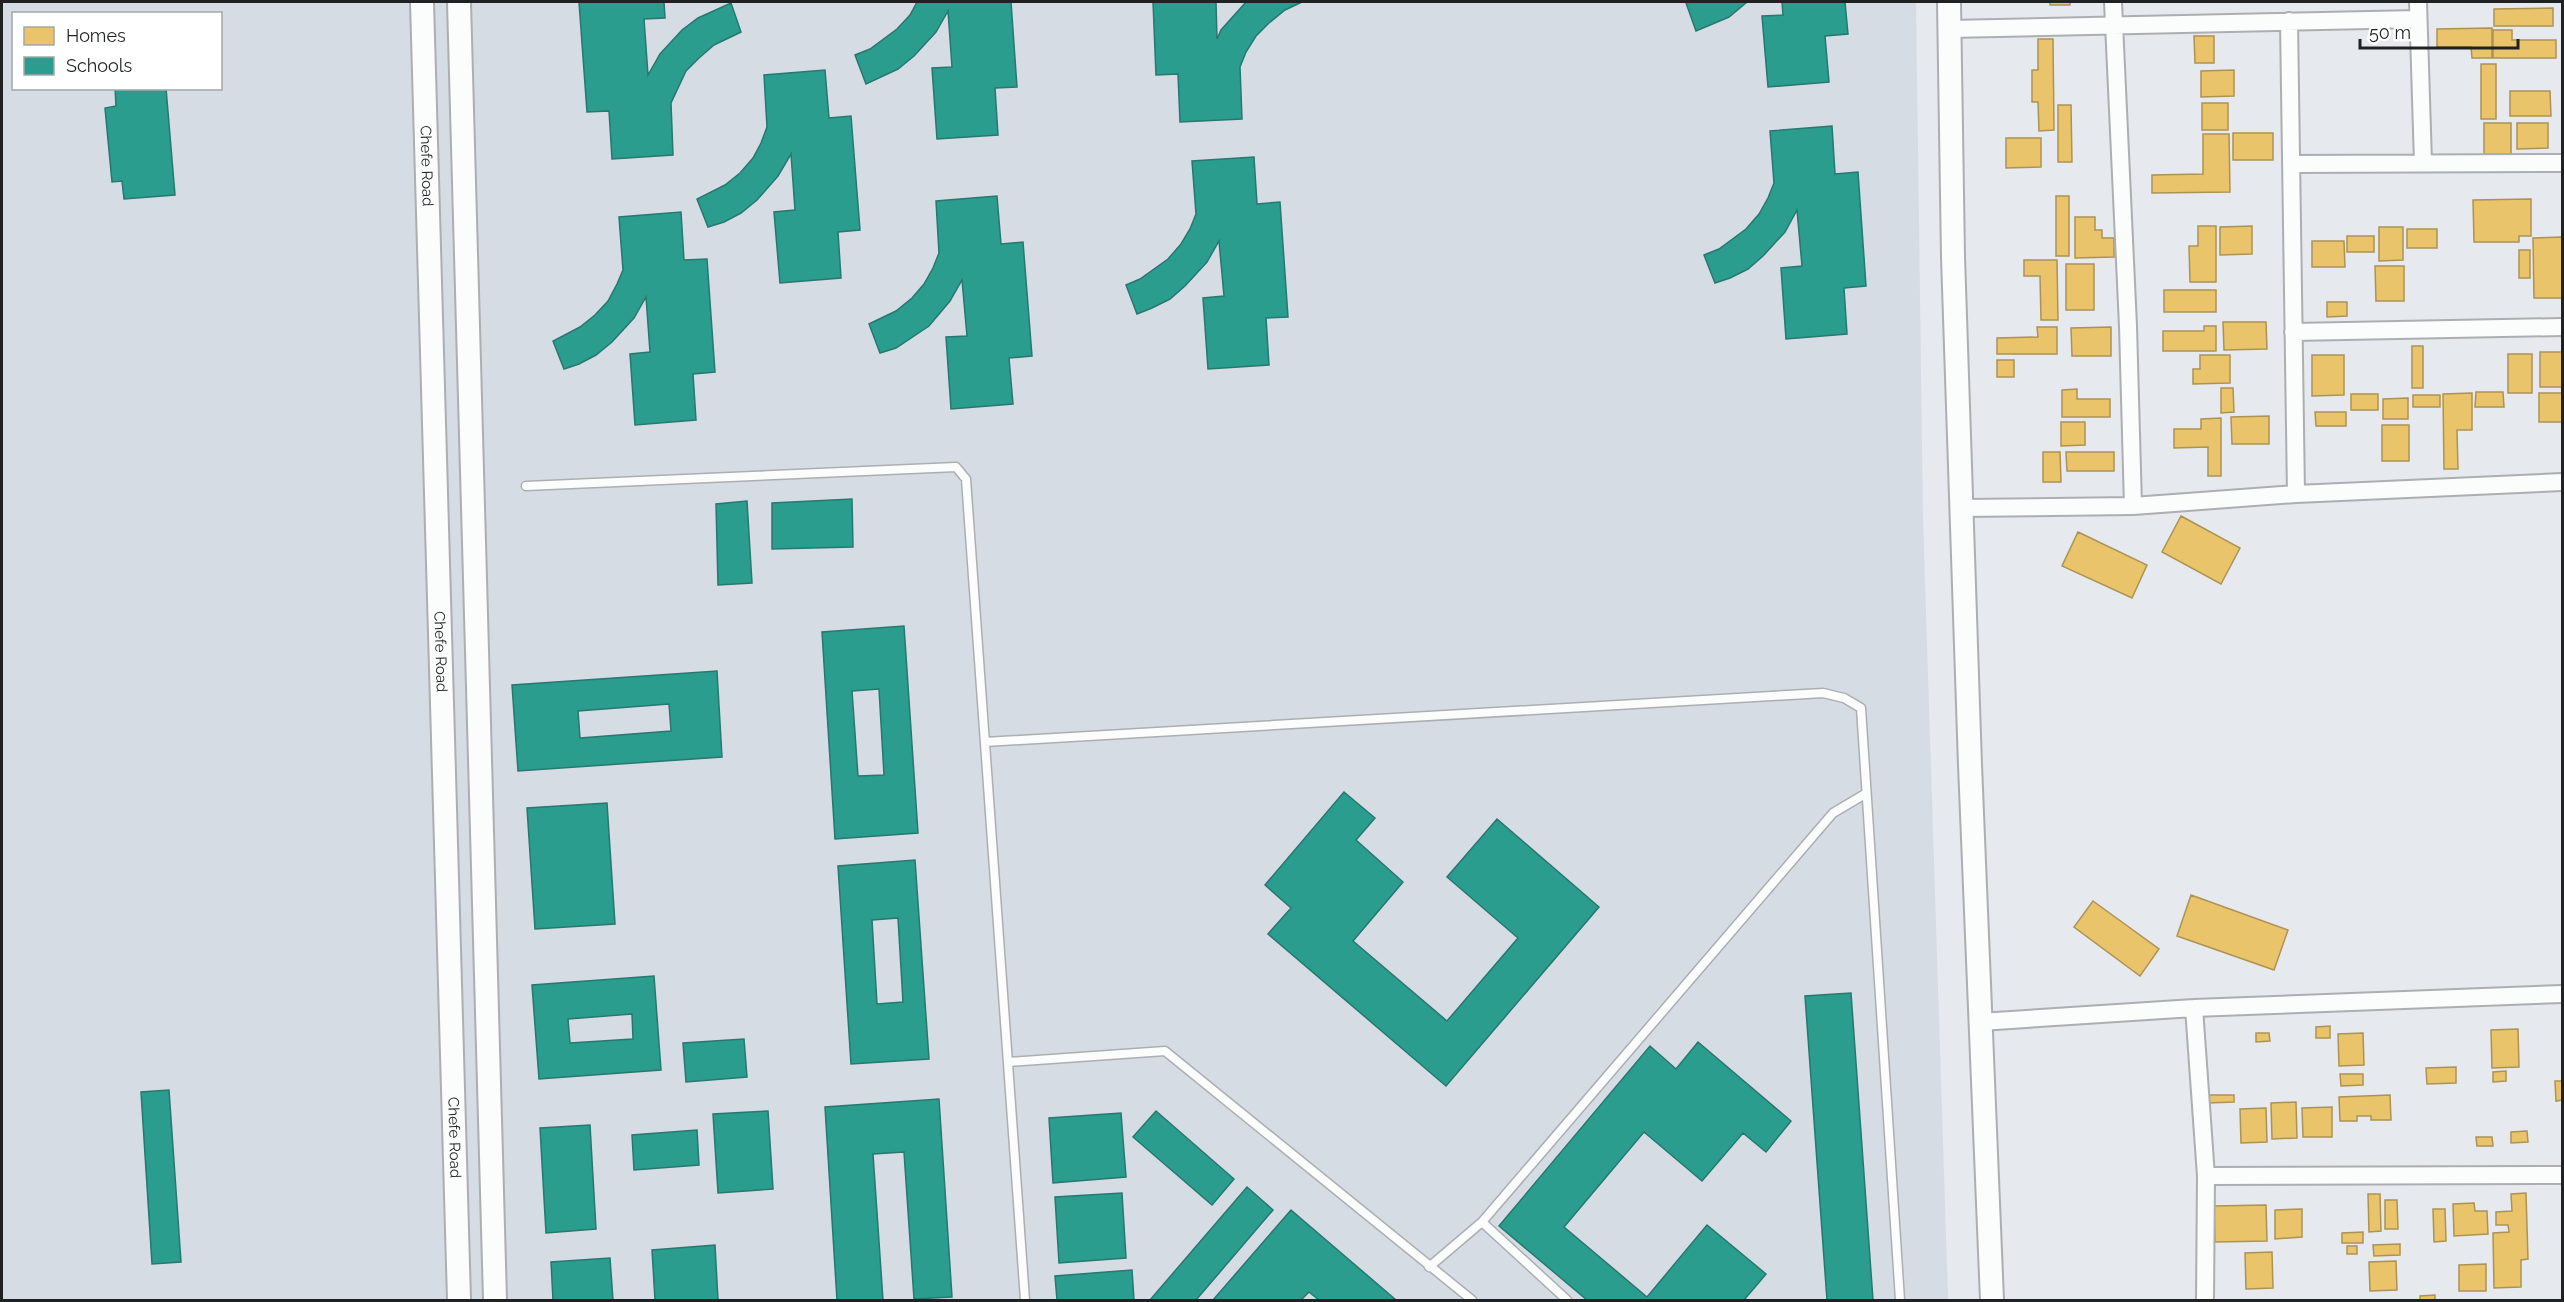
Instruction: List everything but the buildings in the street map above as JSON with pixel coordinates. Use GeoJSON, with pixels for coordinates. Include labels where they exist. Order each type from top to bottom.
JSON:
{"type":"FeatureCollection","features":[{"type":"Feature","properties":{"kind":"street","name":"Chefe Road"},"geometry":{"type":"LineString","coordinates":[[422,2],[459,1300]]}},
{"type":"Feature","properties":{"kind":"street"},"geometry":{"type":"LineString","coordinates":[[459,2],[495,1300]]}},
{"type":"Feature","properties":{"kind":"street"},"geometry":{"type":"LineString","coordinates":[[1949,2],[1953,257],[1992,1300]]}},
{"type":"Feature","properties":{"kind":"street"},"geometry":{"type":"LineString","coordinates":[[2113,2],[2133,506]]}},
{"type":"Feature","properties":{"kind":"street"},"geometry":{"type":"LineString","coordinates":[[2418,2],[2423,164]]}},
{"type":"Feature","properties":{"kind":"street"},"geometry":{"type":"LineString","coordinates":[[1949,30],[2418,19]]}},
{"type":"Feature","properties":{"kind":"street"},"geometry":{"type":"LineString","coordinates":[[2289,21],[2296,494]]}},
{"type":"Feature","properties":{"kind":"street"},"geometry":{"type":"LineString","coordinates":[[2292,164],[2562,163]]}},
{"type":"Feature","properties":{"kind":"street"},"geometry":{"type":"LineString","coordinates":[[2293,332],[2562,327]]}},
{"type":"Feature","properties":{"kind":"street"},"geometry":{"type":"LineString","coordinates":[[1962,508],[2133,506],[2296,494],[2562,482]]}},
{"type":"Feature","properties":{"kind":"street"},"geometry":{"type":"LineString","coordinates":[[1980,1022],[2194,1008],[2562,994]]}},
{"type":"Feature","properties":{"kind":"street"},"geometry":{"type":"LineString","coordinates":[[2194,1008],[2206,1176],[2205,1300]]}},
{"type":"Feature","properties":{"kind":"street"},"geometry":{"type":"LineString","coordinates":[[2206,1176],[2562,1175]]}},
{"type":"Feature","properties":{"kind":"lane"},"geometry":{"type":"LineString","coordinates":[[526,486],[956,467],[966,479],[1025,1300]]}},
{"type":"Feature","properties":{"kind":"lane"},"geometry":{"type":"LineString","coordinates":[[985,742],[1823,693],[1844,698],[1861,708],[1900,1300]]}},
{"type":"Feature","properties":{"kind":"lane"},"geometry":{"type":"LineString","coordinates":[[1430,1267],[1482,1222],[1833,813],[1865,794]]}},
{"type":"Feature","properties":{"kind":"lane"},"geometry":{"type":"LineString","coordinates":[[1008,1062],[1164,1051],[1472,1300]]}},
{"type":"Feature","properties":{"kind":"lane"},"geometry":{"type":"LineString","coordinates":[[1482,1222],[1564,1300]]}},
{"type":"Feature","properties":{"kind":"shaded area"},"geometry":{"type":"Polygon","coordinates":[[[2,2],[1916,2],[1923,519],[1948,1300],[2,1300],[2,2]]]}}]}
